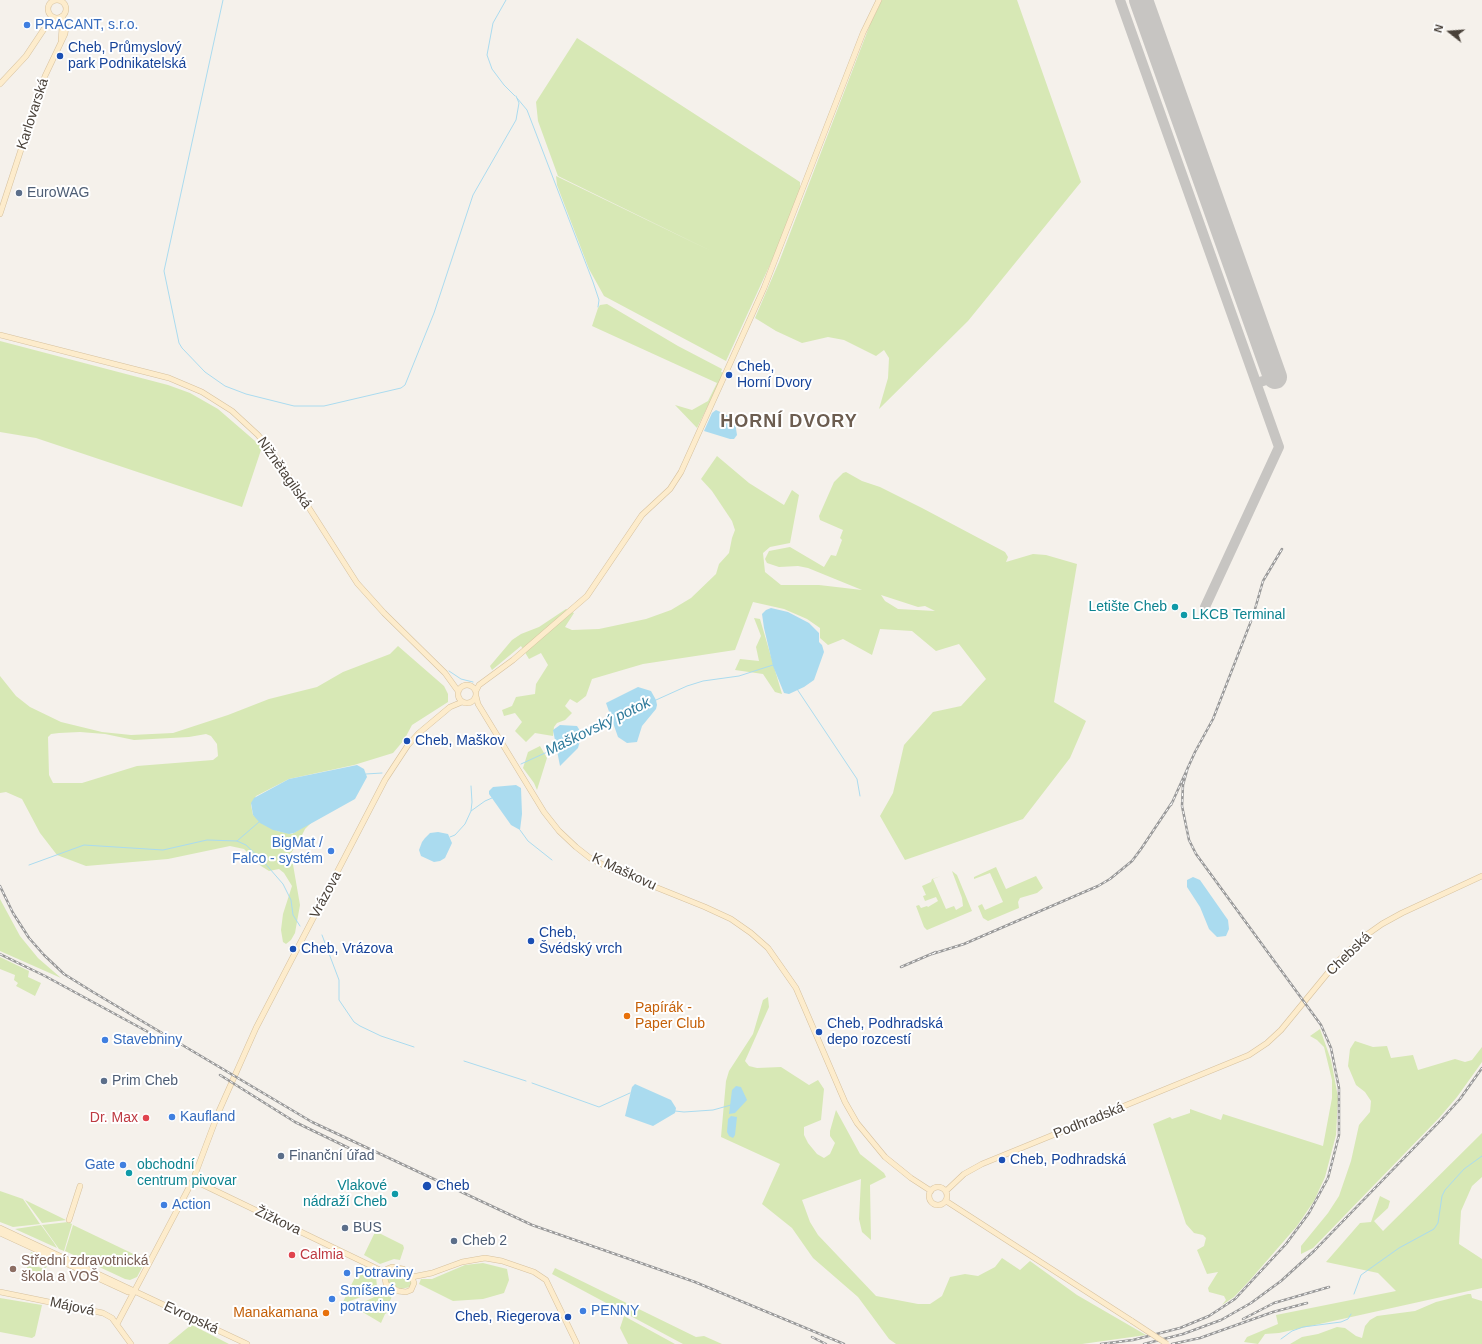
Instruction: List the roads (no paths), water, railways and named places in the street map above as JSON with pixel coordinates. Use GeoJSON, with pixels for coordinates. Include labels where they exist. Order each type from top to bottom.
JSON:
{"type":"FeatureCollection","features":[{"type":"Feature","properties":{"kind":"street"},"geometry":{"type":"LineString","coordinates":[[469,703],[476,694],[479,685],[512,660],[587,596],[602,577],[642,515],[670,489],[680,472],[764,288],[863,33],[879,0]]}},
{"type":"Feature","properties":{"kind":"street"},"geometry":{"type":"LineString","coordinates":[[0,84],[26,56],[57,17],[66,10],[62,1],[54,1],[49,5],[48,12],[57,17]]}},
{"type":"Feature","properties":{"kind":"street","name":"Karlovarská"},"geometry":{"type":"LineString","coordinates":[[0,214],[45,76],[66,32],[57,17]]}},
{"type":"Feature","properties":{"kind":"street","name":"Nižnětagilská"},"geometry":{"type":"LineString","coordinates":[[0,334],[169,378],[202,392],[232,411],[258,435],[279,461],[357,583],[384,613],[445,673],[458,693]]}},
{"type":"Feature","properties":{"kind":"street"},"geometry":{"type":"LineString","coordinates":[[445,673],[464,685],[479,685]]}},
{"type":"Feature","properties":{"kind":"street"},"geometry":{"type":"LineString","coordinates":[[450,707],[464,685]]}},
{"type":"Feature","properties":{"kind":"street"},"geometry":{"type":"LineString","coordinates":[[471,685],[476,694]]}},
{"type":"Feature","properties":{"kind":"street"},"geometry":{"type":"LineString","coordinates":[[458,693],[462,702],[469,703],[484,715]]}},
{"type":"Feature","properties":{"kind":"street","name":"K Maškovu"},"geometry":{"type":"LineString","coordinates":[[476,694],[484,715],[544,812],[559,831],[576,847],[613,870],[705,907],[731,920],[760,940],[783,968],[799,993],[845,1102],[857,1123],[885,1157],[905,1174],[930,1191]]}},
{"type":"Feature","properties":{"kind":"street","name":"Vrázova"},"geometry":{"type":"LineString","coordinates":[[117,1324],[193,1180],[219,1111],[256,1028],[321,902],[398,759],[419,733],[450,707],[462,702]]}},
{"type":"Feature","properties":{"kind":"street","name":"Chebská"},"geometry":{"type":"LineString","coordinates":[[1237,1060],[1258,1049],[1281,1030],[1336,963],[1366,936],[1396,916],[1482,876]]}},
{"type":"Feature","properties":{"kind":"street","name":"Podhradská"},"geometry":{"type":"LineString","coordinates":[[946,1190],[964,1174],[982,1164],[1237,1060]]}},
{"type":"Feature","properties":{"kind":"street","name":"Žižkova"},"geometry":{"type":"LineString","coordinates":[[193,1180],[384,1272]]}},
{"type":"Feature","properties":{"kind":"street"},"geometry":{"type":"LineString","coordinates":[[69,1220],[80,1186]]}},
{"type":"Feature","properties":{"kind":"street"},"geometry":{"type":"LineString","coordinates":[[939,1187],[946,1190],[948,1196],[946,1201],[940,1206],[933,1204],[929,1199],[930,1191],[939,1187]]}},
{"type":"Feature","properties":{"kind":"street"},"geometry":{"type":"LineString","coordinates":[[946,1201],[1167,1344]]}},
{"type":"Feature","properties":{"kind":"street","name":"Evropská"},"geometry":{"type":"LineString","coordinates":[[0,1228],[247,1344]]}},
{"type":"Feature","properties":{"kind":"street","name":"Evropská"},"geometry":{"type":"LineString","coordinates":[[0,1233],[128,1292],[135,1292]]}},
{"type":"Feature","properties":{"kind":"street"},"geometry":{"type":"LineString","coordinates":[[412,1277],[432,1273],[462,1262],[485,1258],[502,1260],[534,1272],[546,1280],[577,1344]]}},
{"type":"Feature","properties":{"kind":"street"},"geometry":{"type":"LineString","coordinates":[[398,1267],[406,1271],[412,1277],[414,1284],[412,1288],[406,1292],[400,1292],[386,1283],[383,1278],[384,1272],[389,1268],[398,1267]]}},
{"type":"Feature","properties":{"kind":"street","name":"Májová"},"geometry":{"type":"LineString","coordinates":[[0,1292],[103,1313],[112,1318],[131,1344]]}},
{"type":"Feature","properties":{"kind":"water"},"geometry":{"type":"Polygon","coordinates":[[[716,410],[729,416],[735,422],[737,435],[734,439],[704,431],[712,413],[716,410]]]}},
{"type":"Feature","properties":{"kind":"water"},"geometry":{"type":"Polygon","coordinates":[[[771,608],[788,612],[809,623],[819,633],[819,642],[822,645],[824,652],[814,680],[804,687],[789,694],[784,693],[773,666],[764,628],[762,614],[771,608]]]}},
{"type":"Feature","properties":{"kind":"water"},"geometry":{"type":"Polygon","coordinates":[[[638,687],[651,691],[657,705],[656,709],[642,726],[637,742],[627,743],[618,737],[606,703],[638,687]]]}},
{"type":"Feature","properties":{"kind":"water"},"geometry":{"type":"Polygon","coordinates":[[[560,725],[577,726],[582,734],[578,748],[560,766],[553,730],[560,725]]]}},
{"type":"Feature","properties":{"kind":"water"},"geometry":{"type":"Polygon","coordinates":[[[357,765],[364,769],[367,777],[355,799],[294,833],[289,834],[273,830],[260,823],[253,815],[251,803],[254,798],[289,779],[357,765]]]}},
{"type":"Feature","properties":{"kind":"water"},"geometry":{"type":"Polygon","coordinates":[[[516,785],[521,788],[522,814],[520,830],[511,825],[489,794],[489,791],[493,787],[516,785]]]}},
{"type":"Feature","properties":{"kind":"water"},"geometry":{"type":"Polygon","coordinates":[[[438,832],[448,834],[452,843],[445,858],[434,862],[421,856],[419,850],[422,842],[430,833],[438,832]]]}},
{"type":"Feature","properties":{"kind":"water"},"geometry":{"type":"Polygon","coordinates":[[[1193,877],[1200,880],[1228,920],[1229,929],[1226,936],[1217,937],[1209,929],[1200,907],[1187,887],[1187,880],[1193,877]]]}},
{"type":"Feature","properties":{"kind":"water"},"geometry":{"type":"Polygon","coordinates":[[[635,1084],[671,1100],[676,1108],[675,1113],[653,1126],[625,1116],[632,1087],[635,1084]]]}},
{"type":"Feature","properties":{"kind":"water"},"geometry":{"type":"Polygon","coordinates":[[[736,1086],[741,1087],[747,1100],[735,1113],[729,1114],[732,1090],[736,1086]]]}},
{"type":"Feature","properties":{"kind":"water"},"geometry":{"type":"Polygon","coordinates":[[[731,1116],[737,1117],[735,1135],[733,1138],[729,1136],[727,1132],[728,1119],[731,1116]]]}},
{"type":"Feature","properties":{"kind":"waterway"},"geometry":{"type":"LineString","coordinates":[[223,0],[164,271],[179,343],[182,348],[205,372],[225,386],[246,394],[294,406],[324,406],[401,388],[405,385],[434,313],[473,195],[516,120],[519,103],[516,96]]}},
{"type":"Feature","properties":{"kind":"waterway"},"geometry":{"type":"LineString","coordinates":[[506,0],[493,23],[487,55],[492,69],[504,85],[515,96]]}},
{"type":"Feature","properties":{"kind":"waterway"},"geometry":{"type":"LineString","coordinates":[[517,98],[527,110],[593,282],[599,300],[598,307]]}},
{"type":"Feature","properties":{"kind":"waterway","name":"Maškovský potok"},"geometry":{"type":"LineString","coordinates":[[656,700],[687,686],[703,681],[739,676],[773,665]]}},
{"type":"Feature","properties":{"kind":"waterway"},"geometry":{"type":"LineString","coordinates":[[449,671],[461,679],[473,682]]}},
{"type":"Feature","properties":{"kind":"waterway","name":"Maškovský potok"},"geometry":{"type":"LineString","coordinates":[[797,689],[857,779],[860,796]]}},
{"type":"Feature","properties":{"kind":"waterway","name":"Maškovský potok"},"geometry":{"type":"LineString","coordinates":[[582,735],[612,717]]}},
{"type":"Feature","properties":{"kind":"waterway","name":"Maškovský potok"},"geometry":{"type":"LineString","coordinates":[[521,764],[556,748]]}},
{"type":"Feature","properties":{"kind":"waterway","name":"Maškovský potok"},"geometry":{"type":"LineString","coordinates":[[366,774],[382,773]]}},
{"type":"Feature","properties":{"kind":"waterway"},"geometry":{"type":"LineString","coordinates":[[471,786],[471,811],[492,798]]}},
{"type":"Feature","properties":{"kind":"waterway"},"geometry":{"type":"LineString","coordinates":[[450,837],[455,835],[465,824],[471,811]]}},
{"type":"Feature","properties":{"kind":"waterway","name":"Maškovský potok"},"geometry":{"type":"LineString","coordinates":[[29,865],[84,845],[163,850],[207,840],[237,841],[259,822]]}},
{"type":"Feature","properties":{"kind":"waterway"},"geometry":{"type":"LineString","coordinates":[[520,830],[528,841],[552,860]]}},
{"type":"Feature","properties":{"kind":"waterway"},"geometry":{"type":"LineString","coordinates":[[237,841],[246,845],[263,861],[283,884],[291,900],[293,915],[300,926]]}},
{"type":"Feature","properties":{"kind":"waterway"},"geometry":{"type":"LineString","coordinates":[[322,935],[339,980],[339,1000],[354,1022],[381,1036],[414,1047]]}},
{"type":"Feature","properties":{"kind":"waterway"},"geometry":{"type":"LineString","coordinates":[[464,1061],[526,1081]]}},
{"type":"Feature","properties":{"kind":"waterway"},"geometry":{"type":"LineString","coordinates":[[532,1083],[599,1107],[630,1093]]}},
{"type":"Feature","properties":{"kind":"waterway"},"geometry":{"type":"LineString","coordinates":[[675,1111],[684,1112],[713,1110],[731,1105]]}},
{"type":"Feature","properties":{"kind":"waterway"},"geometry":{"type":"LineString","coordinates":[[1354,1294],[1361,1275],[1399,1248],[1434,1229],[1438,1223],[1442,1196],[1445,1190],[1464,1169],[1482,1156]]}},
{"type":"Feature","properties":{"kind":"waterway"},"geometry":{"type":"LineString","coordinates":[[1281,1339],[1292,1331],[1303,1327],[1341,1322],[1348,1319],[1351,1314]]}},
{"type":"Feature","properties":{"kind":"railway"},"geometry":{"type":"LineString","coordinates":[[1171,805],[1195,752],[1213,719],[1253,616],[1263,581],[1282,549]]}},
{"type":"Feature","properties":{"kind":"railway"},"geometry":{"type":"LineString","coordinates":[[1101,1344],[1133,1340],[1180,1328],[1209,1316],[1235,1299],[1286,1244],[1309,1213],[1328,1178],[1339,1135],[1339,1088],[1331,1048],[1321,1025],[1196,854],[1189,840],[1182,806],[1183,785],[1188,767]]}},
{"type":"Feature","properties":{"kind":"railway"},"geometry":{"type":"LineString","coordinates":[[932,954],[964,944],[1098,886],[1110,879],[1132,861],[1173,801]]}},
{"type":"Feature","properties":{"kind":"railway"},"geometry":{"type":"LineString","coordinates":[[0,886],[13,913],[29,938],[64,974],[312,1122],[532,1225],[695,1282],[844,1344]]}},
{"type":"Feature","properties":{"kind":"railway"},"geometry":{"type":"LineString","coordinates":[[901,967],[936,952]]}},
{"type":"Feature","properties":{"kind":"railway"},"geometry":{"type":"LineString","coordinates":[[0,954],[45,976],[150,1033]]}},
{"type":"Feature","properties":{"kind":"railway"},"geometry":{"type":"LineString","coordinates":[[1144,1344],[1183,1334],[1221,1320],[1251,1303],[1281,1281],[1314,1251],[1441,1120],[1460,1099],[1482,1068]]}},
{"type":"Feature","properties":{"kind":"railway"},"geometry":{"type":"LineString","coordinates":[[220,1075],[295,1122],[355,1151]]}},
{"type":"Feature","properties":{"kind":"railway"},"geometry":{"type":"LineString","coordinates":[[1243,1319],[1274,1303],[1329,1287]]}},
{"type":"Feature","properties":{"kind":"railway"},"geometry":{"type":"LineString","coordinates":[[1172,1344],[1200,1338],[1273,1312],[1307,1303]]}},
{"type":"Feature","properties":{"kind":"railway"},"geometry":{"type":"LineString","coordinates":[[812,1337],[826,1344]]}},
{"type":"Feature","properties":{"kind":"place","name":"PRACANT, s.r.o."},"geometry":{"type":"Point","coordinates":[27,25]}},
{"type":"Feature","properties":{"kind":"place","name":"Cheb, Průmyslový park Podnikatelská"},"geometry":{"type":"Point","coordinates":[60,56]}},
{"type":"Feature","properties":{"kind":"place","name":"EuroWAG"},"geometry":{"type":"Point","coordinates":[19,193]}},
{"type":"Feature","properties":{"kind":"place","name":"Cheb, Horní Dvory"},"geometry":{"type":"Point","coordinates":[729,375]}},
{"type":"Feature","properties":{"kind":"place","name":"Letište Cheb"},"geometry":{"type":"Point","coordinates":[1175,607]}},
{"type":"Feature","properties":{"kind":"place","name":"LKCB Terminal"},"geometry":{"type":"Point","coordinates":[1184,615]}},
{"type":"Feature","properties":{"kind":"place","name":"Cheb, Maškov"},"geometry":{"type":"Point","coordinates":[407,741]}},
{"type":"Feature","properties":{"kind":"place","name":"BigMat / Falco - systém"},"geometry":{"type":"Point","coordinates":[331,851]}},
{"type":"Feature","properties":{"kind":"place","name":"Cheb, Švédský vrch"},"geometry":{"type":"Point","coordinates":[531,941]}},
{"type":"Feature","properties":{"kind":"place","name":"Cheb, Vrázova"},"geometry":{"type":"Point","coordinates":[293,949]}},
{"type":"Feature","properties":{"kind":"place","name":"Papírák - Paper Club"},"geometry":{"type":"Point","coordinates":[627,1016]}},
{"type":"Feature","properties":{"kind":"place","name":"Cheb, Podhradská depo rozcestí"},"geometry":{"type":"Point","coordinates":[819,1032]}},
{"type":"Feature","properties":{"kind":"place","name":"Stavebniny"},"geometry":{"type":"Point","coordinates":[105,1040]}},
{"type":"Feature","properties":{"kind":"place","name":"Prim Cheb"},"geometry":{"type":"Point","coordinates":[104,1081]}},
{"type":"Feature","properties":{"kind":"place","name":"Kaufland"},"geometry":{"type":"Point","coordinates":[172,1117]}},
{"type":"Feature","properties":{"kind":"place","name":"Dr. Max"},"geometry":{"type":"Point","coordinates":[146,1118]}},
{"type":"Feature","properties":{"kind":"place","name":"Finanční úřad"},"geometry":{"type":"Point","coordinates":[281,1156]}},
{"type":"Feature","properties":{"kind":"place","name":"Cheb, Podhradská"},"geometry":{"type":"Point","coordinates":[1002,1160]}},
{"type":"Feature","properties":{"kind":"place","name":"Gate"},"geometry":{"type":"Point","coordinates":[123,1165]}},
{"type":"Feature","properties":{"kind":"place","name":"obchodní centrum pivovar"},"geometry":{"type":"Point","coordinates":[129,1173]}},
{"type":"Feature","properties":{"kind":"place","name":"Cheb"},"geometry":{"type":"Point","coordinates":[427,1186]}},
{"type":"Feature","properties":{"kind":"place","name":"Vlakové nádraží Cheb"},"geometry":{"type":"Point","coordinates":[395,1194]}},
{"type":"Feature","properties":{"kind":"place","name":"Action"},"geometry":{"type":"Point","coordinates":[164,1205]}},
{"type":"Feature","properties":{"kind":"place","name":"BUS"},"geometry":{"type":"Point","coordinates":[345,1228]}},
{"type":"Feature","properties":{"kind":"place","name":"Cheb 2"},"geometry":{"type":"Point","coordinates":[454,1241]}},
{"type":"Feature","properties":{"kind":"place","name":"Calmia"},"geometry":{"type":"Point","coordinates":[292,1255]}},
{"type":"Feature","properties":{"kind":"place","name":"Střední zdravotnická škola a VOŠ"},"geometry":{"type":"Point","coordinates":[13,1269]}},
{"type":"Feature","properties":{"kind":"place","name":"Potraviny"},"geometry":{"type":"Point","coordinates":[347,1273]}},
{"type":"Feature","properties":{"kind":"place","name":"Smíšené potraviny"},"geometry":{"type":"Point","coordinates":[332,1299]}},
{"type":"Feature","properties":{"kind":"place","name":"PENNY"},"geometry":{"type":"Point","coordinates":[583,1311]}},
{"type":"Feature","properties":{"kind":"place","name":"Manakamana"},"geometry":{"type":"Point","coordinates":[326,1313]}},
{"type":"Feature","properties":{"kind":"place","name":"Cheb, Riegerova"},"geometry":{"type":"Point","coordinates":[568,1317]}},
{"type":"Feature","properties":{"kind":"district","name":"HORNÍ DVORY"},"geometry":{"type":"Point","coordinates":[789,422]}}]}
